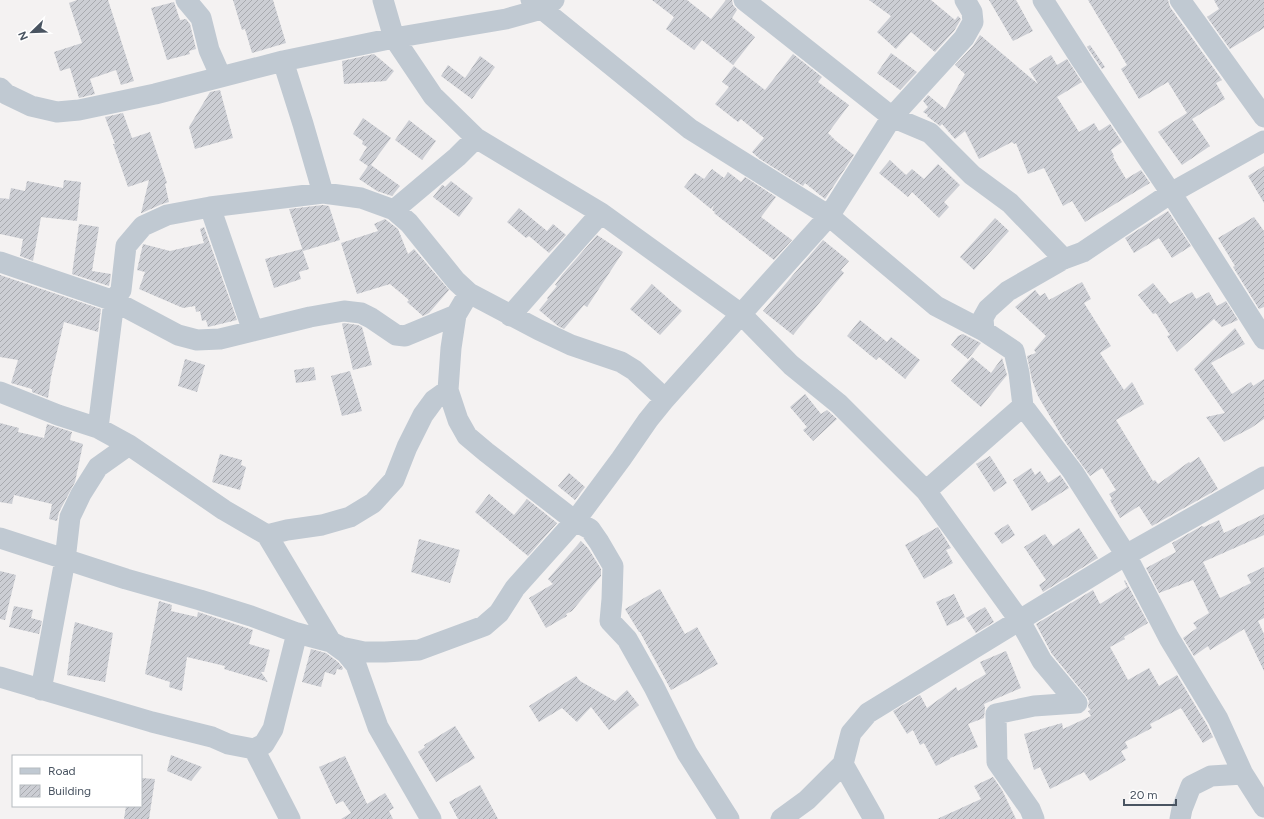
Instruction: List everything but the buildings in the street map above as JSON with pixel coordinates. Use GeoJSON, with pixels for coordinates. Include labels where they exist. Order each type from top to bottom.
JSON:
{"type":"FeatureCollection","features":[{"type":"Feature","properties":{"kind":"street"},"geometry":{"type":"LineString","coordinates":[[186,0],[201,18],[209,50],[221,77]]}},
{"type":"Feature","properties":{"kind":"street"},"geometry":{"type":"LineString","coordinates":[[383,0],[394,38],[433,96],[476,138],[600,213],[741,314],[791,365],[839,404],[926,491],[1020,621],[1042,661],[1077,703],[1034,706],[996,714],[997,762],[1030,809],[1034,819]]}},
{"type":"Feature","properties":{"kind":"street"},"geometry":{"type":"LineString","coordinates":[[744,0],[892,117],[930,133],[972,175],[1010,204],[1064,258]]}},
{"type":"Feature","properties":{"kind":"street"},"geometry":{"type":"LineString","coordinates":[[0,538],[65,560],[243,613],[296,633],[331,642],[341,647],[364,652],[419,650],[484,626],[499,613],[515,588],[575,521],[621,460],[648,420],[665,399],[829,216],[892,117],[964,38],[973,22],[972,12],[965,0]]}},
{"type":"Feature","properties":{"kind":"street"},"geometry":{"type":"LineString","coordinates":[[1043,0],[1082,61],[1171,193],[1264,339]]}},
{"type":"Feature","properties":{"kind":"street"},"geometry":{"type":"LineString","coordinates":[[1180,0],[1264,117]]}},
{"type":"Feature","properties":{"kind":"street"},"geometry":{"type":"LineString","coordinates":[[0,88],[6,94],[31,106],[57,112],[87,109],[155,94],[283,61],[394,38],[506,19],[542,3],[690,129],[829,216],[936,306],[984,331],[1014,351],[1019,373],[1022,406],[1073,472],[1126,555],[1169,638],[1218,719],[1243,774],[1264,807]]}},
{"type":"Feature","properties":{"kind":"street"},"geometry":{"type":"LineString","coordinates":[[283,61],[306,131],[323,193]]}},
{"type":"Feature","properties":{"kind":"street"},"geometry":{"type":"LineString","coordinates":[[394,210],[457,157],[476,138]]}},
{"type":"Feature","properties":{"kind":"street"},"geometry":{"type":"LineString","coordinates":[[984,331],[983,318],[988,309],[1008,291],[1064,258],[1083,252],[1171,193],[1264,141]]}},
{"type":"Feature","properties":{"kind":"street"},"geometry":{"type":"LineString","coordinates":[[98,428],[114,301],[121,290],[126,246],[143,226],[167,215],[210,207],[323,193],[361,198],[394,210],[409,223],[456,281],[469,293],[510,316],[571,345],[622,362],[634,370],[665,399]]}},
{"type":"Feature","properties":{"kind":"street"},"geometry":{"type":"LineString","coordinates":[[210,207],[253,331]]}},
{"type":"Feature","properties":{"kind":"street"},"geometry":{"type":"LineString","coordinates":[[510,316],[600,213]]}},
{"type":"Feature","properties":{"kind":"street"},"geometry":{"type":"LineString","coordinates":[[0,262],[114,301],[178,335],[197,340],[220,339],[310,317],[344,311],[361,313],[396,335],[405,336],[456,315]]}},
{"type":"Feature","properties":{"kind":"street"},"geometry":{"type":"LineString","coordinates":[[469,293],[456,315],[450,348],[448,390],[458,420],[467,436],[575,521],[590,529],[600,542],[613,566],[610,621],[627,639],[654,687],[687,753],[729,819]]}},
{"type":"Feature","properties":{"kind":"street"},"geometry":{"type":"LineString","coordinates":[[267,535],[287,530],[322,525],[350,517],[374,503],[394,480],[407,447],[423,415],[434,400],[448,390]]}},
{"type":"Feature","properties":{"kind":"street"},"geometry":{"type":"LineString","coordinates":[[0,392],[58,415],[98,428],[129,445],[224,510],[267,535],[331,642],[346,653],[356,665],[378,727],[431,819]]}},
{"type":"Feature","properties":{"kind":"street"},"geometry":{"type":"LineString","coordinates":[[926,491],[1022,406]]}},
{"type":"Feature","properties":{"kind":"street"},"geometry":{"type":"LineString","coordinates":[[41,690],[65,560],[70,517],[98,467],[129,445]]}},
{"type":"Feature","properties":{"kind":"street"},"geometry":{"type":"LineString","coordinates":[[781,819],[807,800],[843,764],[851,733],[868,713],[1126,555],[1264,477]]}},
{"type":"Feature","properties":{"kind":"street"},"geometry":{"type":"LineString","coordinates":[[0,677],[152,722],[212,737],[228,744],[254,749],[264,744],[273,729],[296,633]]}},
{"type":"Feature","properties":{"kind":"street"},"geometry":{"type":"LineString","coordinates":[[254,749],[290,819]]}},
{"type":"Feature","properties":{"kind":"street"},"geometry":{"type":"LineString","coordinates":[[843,764],[874,819]]}},
{"type":"Feature","properties":{"kind":"street"},"geometry":{"type":"LineString","coordinates":[[1180,819],[1182,809],[1191,786],[1211,776],[1243,774]]}}]}
